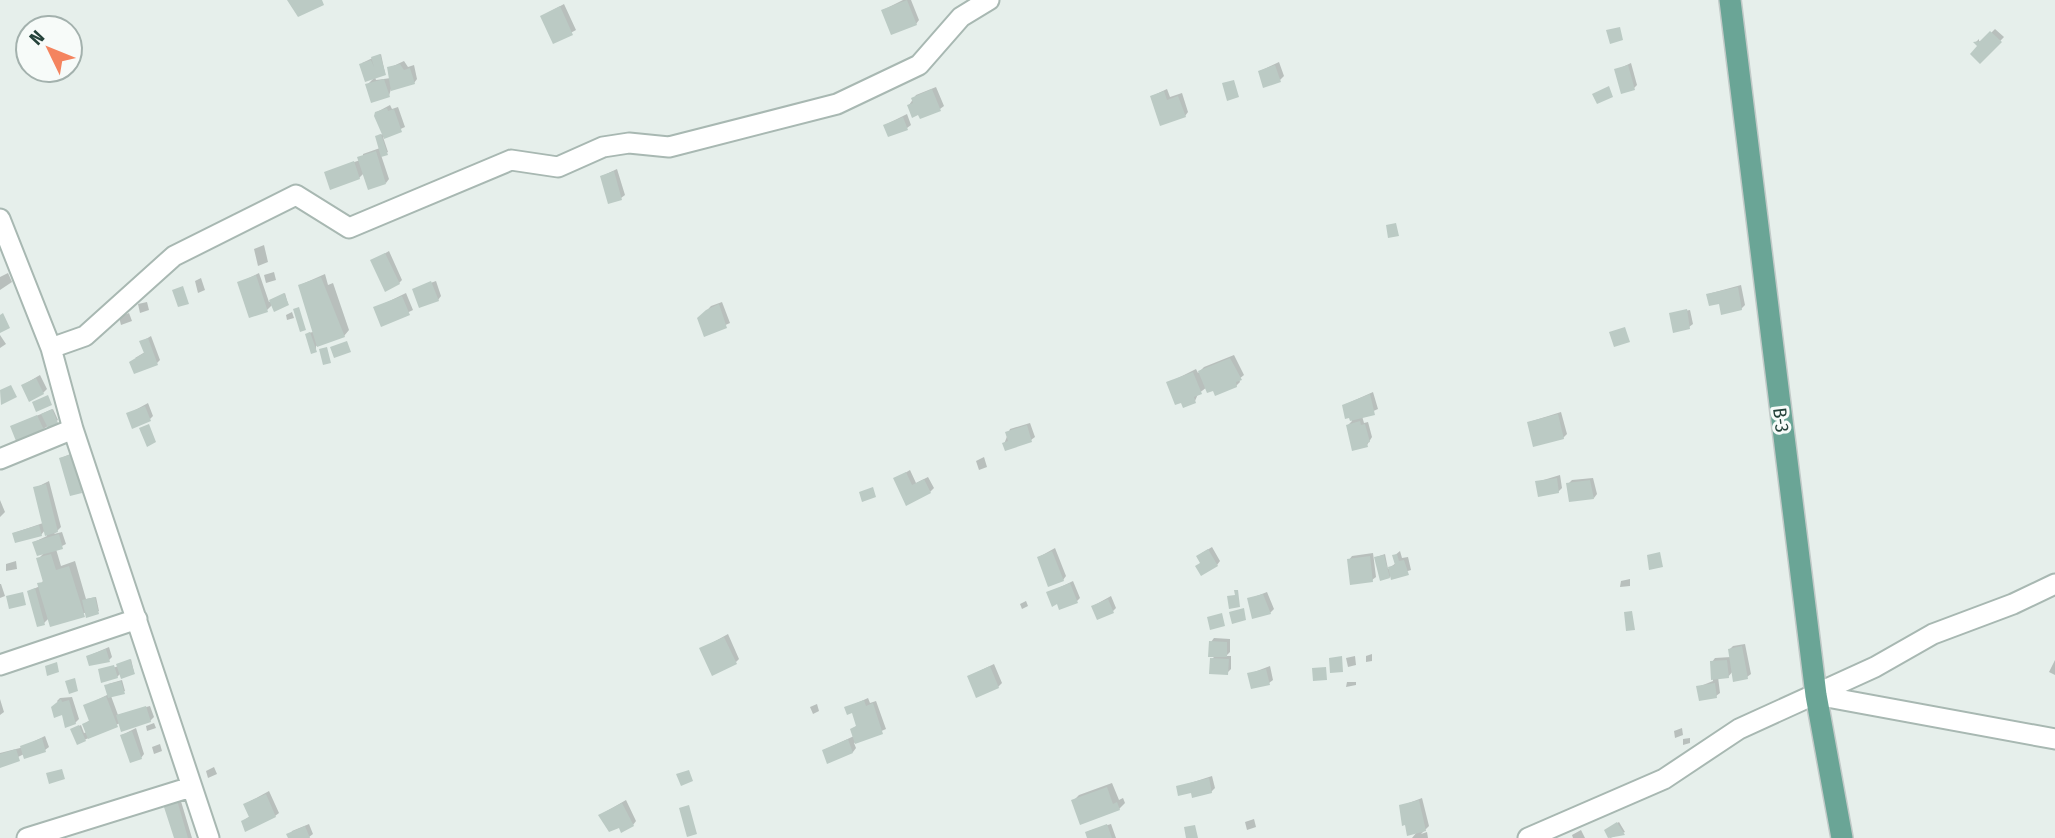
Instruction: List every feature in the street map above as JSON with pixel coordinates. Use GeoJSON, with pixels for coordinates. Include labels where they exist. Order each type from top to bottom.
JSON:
{"type":"FeatureCollection","features":[{"type":"Feature","properties":{"kind":"main road","name":"B-3"},"geometry":{"type":"LineString","coordinates":[[1730,0],[1732,38],[1816,695],[1842,838]]}},
{"type":"Feature","properties":{"kind":"street"},"geometry":{"type":"LineString","coordinates":[[51,348],[85,336],[174,256],[296,195],[349,228],[512,160],[558,167],[603,147],[629,143],[668,148],[837,104],[919,65],[961,17],[989,0]]}},
{"type":"Feature","properties":{"kind":"street"},"geometry":{"type":"LineString","coordinates":[[0,219],[51,348],[73,429],[209,838]]}},
{"type":"Feature","properties":{"kind":"street"},"geometry":{"type":"LineString","coordinates":[[0,459],[73,429]]}},
{"type":"Feature","properties":{"kind":"street"},"geometry":{"type":"LineString","coordinates":[[1528,838],[1664,779],[1739,729],[1816,695],[1933,634],[2013,604],[2055,584]]}},
{"type":"Feature","properties":{"kind":"street"},"geometry":{"type":"LineString","coordinates":[[0,665],[137,619]]}},
{"type":"Feature","properties":{"kind":"street"},"geometry":{"type":"LineString","coordinates":[[1816,695],[2055,738]]}},
{"type":"Feature","properties":{"kind":"street"},"geometry":{"type":"LineString","coordinates":[[27,838],[191,787]]}},
{"type":"Feature","properties":{"kind":"building"},"geometry":{"type":"Polygon","coordinates":[[[287,0],[322,0],[324,5],[298,17],[287,0]]]}},
{"type":"Feature","properties":{"kind":"building"},"geometry":{"type":"Polygon","coordinates":[[[907,0],[917,25],[891,35],[881,10],[907,0]]]}},
{"type":"Feature","properties":{"kind":"building"},"geometry":{"type":"Polygon","coordinates":[[[560,6],[573,35],[553,44],[540,16],[560,6]]]}},
{"type":"Feature","properties":{"kind":"building"},"geometry":{"type":"Polygon","coordinates":[[[1620,27],[1623,40],[1610,44],[1606,30],[1620,27]]]}},
{"type":"Feature","properties":{"kind":"building"},"geometry":{"type":"Polygon","coordinates":[[[1990,31],[2002,42],[1980,64],[1970,54],[1977,46],[1973,42],[1980,41],[1990,31]]]}},
{"type":"Feature","properties":{"kind":"building"},"geometry":{"type":"Polygon","coordinates":[[[380,54],[386,75],[365,82],[359,64],[371,60],[374,67],[371,57],[380,54]]]}},
{"type":"Feature","properties":{"kind":"building"},"geometry":{"type":"Polygon","coordinates":[[[400,64],[404,70],[410,68],[415,84],[391,91],[387,67],[400,64]]]}},
{"type":"Feature","properties":{"kind":"building"},"geometry":{"type":"Polygon","coordinates":[[[1275,65],[1281,82],[1263,88],[1258,71],[1275,65]]]}},
{"type":"Feature","properties":{"kind":"building"},"geometry":{"type":"Polygon","coordinates":[[[1628,65],[1635,90],[1621,94],[1614,69],[1628,65]]]}},
{"type":"Feature","properties":{"kind":"building"},"geometry":{"type":"Polygon","coordinates":[[[384,79],[390,97],[371,103],[365,84],[384,79]]]}},
{"type":"Feature","properties":{"kind":"building"},"geometry":{"type":"Polygon","coordinates":[[[1234,80],[1239,97],[1227,101],[1222,83],[1234,80]]]}},
{"type":"Feature","properties":{"kind":"building"},"geometry":{"type":"Polygon","coordinates":[[[1609,86],[1613,97],[1597,104],[1592,94],[1609,86]]]}},
{"type":"Feature","properties":{"kind":"building"},"geometry":{"type":"Polygon","coordinates":[[[932,89],[941,111],[920,119],[918,115],[912,118],[907,105],[913,103],[911,98],[932,89]]]}},
{"type":"Feature","properties":{"kind":"building"},"geometry":{"type":"Polygon","coordinates":[[[1164,91],[1167,100],[1178,96],[1186,117],[1160,126],[1150,96],[1164,91]]]}},
{"type":"Feature","properties":{"kind":"building"},"geometry":{"type":"Polygon","coordinates":[[[387,108],[388,111],[394,109],[402,132],[384,139],[374,116],[375,112],[387,108]]]}},
{"type":"Feature","properties":{"kind":"building"},"geometry":{"type":"Polygon","coordinates":[[[903,117],[908,130],[888,137],[883,125],[903,117]]]}},
{"type":"Feature","properties":{"kind":"building"},"geometry":{"type":"Polygon","coordinates":[[[381,134],[388,155],[381,157],[375,136],[381,134]]]}},
{"type":"Feature","properties":{"kind":"building"},"geometry":{"type":"Polygon","coordinates":[[[376,151],[386,184],[368,190],[357,157],[376,151]]]}},
{"type":"Feature","properties":{"kind":"building"},"geometry":{"type":"Polygon","coordinates":[[[354,161],[360,179],[330,190],[324,172],[354,161]]]}},
{"type":"Feature","properties":{"kind":"building"},"geometry":{"type":"Polygon","coordinates":[[[614,171],[622,200],[608,204],[600,176],[614,171]]]}},
{"type":"Feature","properties":{"kind":"building"},"geometry":{"type":"Polygon","coordinates":[[[1396,223],[1399,236],[1388,238],[1386,225],[1396,223]]]}},
{"type":"Feature","properties":{"kind":"building"},"geometry":{"type":"Polygon","coordinates":[[[385,253],[400,284],[385,292],[370,260],[385,253]]]}},
{"type":"Feature","properties":{"kind":"building"},"geometry":{"type":"Polygon","coordinates":[[[256,275],[268,312],[249,318],[237,282],[256,275]]]}},
{"type":"Feature","properties":{"kind":"building"},"geometry":{"type":"Polygon","coordinates":[[[321,277],[345,337],[317,347],[298,285],[321,277]]]}},
{"type":"Feature","properties":{"kind":"building"},"geometry":{"type":"Polygon","coordinates":[[[431,281],[439,301],[419,308],[412,289],[431,281]]]}},
{"type":"Feature","properties":{"kind":"building"},"geometry":{"type":"Polygon","coordinates":[[[183,286],[189,304],[178,307],[172,290],[183,286]]]}},
{"type":"Feature","properties":{"kind":"building"},"geometry":{"type":"Polygon","coordinates":[[[1738,287],[1742,310],[1721,315],[1719,304],[1709,306],[1706,294],[1738,287]]]}},
{"type":"Feature","properties":{"kind":"building"},"geometry":{"type":"Polygon","coordinates":[[[284,293],[289,305],[274,312],[269,300],[284,293]]]}},
{"type":"Feature","properties":{"kind":"building"},"geometry":{"type":"Polygon","coordinates":[[[402,296],[410,315],[381,327],[373,307],[402,296]]]}},
{"type":"Feature","properties":{"kind":"building"},"geometry":{"type":"Polygon","coordinates":[[[719,304],[727,328],[704,337],[697,318],[719,304]]]}},
{"type":"Feature","properties":{"kind":"building"},"geometry":{"type":"Polygon","coordinates":[[[299,307],[306,330],[300,332],[293,309],[299,307]]]}},
{"type":"Feature","properties":{"kind":"building"},"geometry":{"type":"Polygon","coordinates":[[[1687,309],[1690,329],[1673,333],[1669,313],[1687,309]]]}},
{"type":"Feature","properties":{"kind":"building"},"geometry":{"type":"Polygon","coordinates":[[[3,313],[10,328],[0,333],[0,315],[3,313]]]}},
{"type":"Feature","properties":{"kind":"building"},"geometry":{"type":"Polygon","coordinates":[[[1625,327],[1630,342],[1614,347],[1609,332],[1625,327]]]}},
{"type":"Feature","properties":{"kind":"building"},"geometry":{"type":"Polygon","coordinates":[[[310,332],[317,352],[311,354],[305,334],[310,332]]]}},
{"type":"Feature","properties":{"kind":"building"},"geometry":{"type":"Polygon","coordinates":[[[148,338],[158,365],[134,374],[129,362],[144,353],[139,341],[148,338]]]}},
{"type":"Feature","properties":{"kind":"building"},"geometry":{"type":"Polygon","coordinates":[[[347,341],[351,352],[334,358],[330,347],[347,341]]]}},
{"type":"Feature","properties":{"kind":"building"},"geometry":{"type":"Polygon","coordinates":[[[327,347],[331,363],[323,365],[319,349],[327,347]]]}},
{"type":"Feature","properties":{"kind":"building"},"geometry":{"type":"Polygon","coordinates":[[[1230,358],[1242,380],[1236,382],[1237,387],[1215,396],[1213,391],[1207,393],[1198,371],[1230,358]]]}},
{"type":"Feature","properties":{"kind":"building"},"geometry":{"type":"Polygon","coordinates":[[[1193,372],[1202,394],[1194,397],[1196,403],[1183,408],[1181,403],[1175,405],[1166,382],[1193,372]]]}},
{"type":"Feature","properties":{"kind":"building"},"geometry":{"type":"Polygon","coordinates":[[[36,378],[44,394],[29,402],[21,385],[36,378]]]}},
{"type":"Feature","properties":{"kind":"building"},"geometry":{"type":"Polygon","coordinates":[[[11,385],[17,397],[1,405],[0,390],[11,385]]]}},
{"type":"Feature","properties":{"kind":"building"},"geometry":{"type":"Polygon","coordinates":[[[1370,394],[1375,415],[1350,421],[1349,418],[1345,419],[1342,405],[1370,394]]]}},
{"type":"Feature","properties":{"kind":"building"},"geometry":{"type":"Polygon","coordinates":[[[48,395],[52,405],[36,412],[32,402],[48,395]]]}},
{"type":"Feature","properties":{"kind":"building"},"geometry":{"type":"Polygon","coordinates":[[[145,406],[151,421],[132,429],[126,413],[145,406]]]}},
{"type":"Feature","properties":{"kind":"building"},"geometry":{"type":"Polygon","coordinates":[[[52,409],[58,423],[48,428],[41,414],[52,409]]]}},
{"type":"Feature","properties":{"kind":"building"},"geometry":{"type":"Polygon","coordinates":[[[1558,414],[1564,439],[1533,447],[1527,422],[1558,414]]]}},
{"type":"Feature","properties":{"kind":"building"},"geometry":{"type":"Polygon","coordinates":[[[37,415],[44,430],[16,441],[10,426],[37,415]]]}},
{"type":"Feature","properties":{"kind":"building"},"geometry":{"type":"Polygon","coordinates":[[[1360,421],[1361,425],[1365,424],[1370,442],[1367,443],[1368,447],[1352,451],[1346,425],[1360,421]]]}},
{"type":"Feature","properties":{"kind":"building"},"geometry":{"type":"Polygon","coordinates":[[[149,424],[156,442],[147,447],[139,428],[149,424]]]}},
{"type":"Feature","properties":{"kind":"building"},"geometry":{"type":"Polygon","coordinates":[[[1027,425],[1032,442],[1005,451],[1002,443],[1008,441],[1005,432],[1027,425]]]}},
{"type":"Feature","properties":{"kind":"building"},"geometry":{"type":"Polygon","coordinates":[[[72,454],[82,493],[70,496],[59,458],[72,454]]]}},
{"type":"Feature","properties":{"kind":"building"},"geometry":{"type":"Polygon","coordinates":[[[906,472],[912,485],[924,479],[931,493],[906,506],[893,478],[906,472]]]}},
{"type":"Feature","properties":{"kind":"building"},"geometry":{"type":"Polygon","coordinates":[[[1557,478],[1559,493],[1538,497],[1535,481],[1557,478]]]}},
{"type":"Feature","properties":{"kind":"building"},"geometry":{"type":"Polygon","coordinates":[[[1590,480],[1594,499],[1569,502],[1566,483],[1590,480]]]}},
{"type":"Feature","properties":{"kind":"building"},"geometry":{"type":"Polygon","coordinates":[[[46,484],[58,532],[45,536],[33,487],[46,484]]]}},
{"type":"Feature","properties":{"kind":"building"},"geometry":{"type":"Polygon","coordinates":[[[873,487],[876,497],[862,502],[859,492],[873,487]]]}},
{"type":"Feature","properties":{"kind":"building"},"geometry":{"type":"Polygon","coordinates":[[[39,525],[42,536],[15,543],[12,533],[39,525]]]}},
{"type":"Feature","properties":{"kind":"building"},"geometry":{"type":"Polygon","coordinates":[[[59,534],[63,549],[37,556],[32,542],[59,534]]]}},
{"type":"Feature","properties":{"kind":"building"},"geometry":{"type":"Polygon","coordinates":[[[1208,549],[1218,566],[1201,576],[1195,566],[1200,563],[1196,556],[1208,549]]]}},
{"type":"Feature","properties":{"kind":"building"},"geometry":{"type":"Polygon","coordinates":[[[1052,551],[1064,581],[1048,587],[1037,557],[1052,551]]]}},
{"type":"Feature","properties":{"kind":"building"},"geometry":{"type":"Polygon","coordinates":[[[1660,552],[1663,567],[1649,570],[1647,555],[1660,552]]]}},
{"type":"Feature","properties":{"kind":"building"},"geometry":{"type":"Polygon","coordinates":[[[51,554],[56,570],[69,566],[85,617],[50,627],[37,583],[43,582],[36,558],[51,554]]]}},
{"type":"Feature","properties":{"kind":"building"},"geometry":{"type":"Polygon","coordinates":[[[1397,554],[1399,561],[1404,560],[1409,575],[1391,580],[1388,567],[1395,565],[1392,555],[1397,554]]]}},
{"type":"Feature","properties":{"kind":"building"},"geometry":{"type":"Polygon","coordinates":[[[1384,555],[1390,578],[1380,581],[1374,557],[1384,555]]]}},
{"type":"Feature","properties":{"kind":"building"},"geometry":{"type":"Polygon","coordinates":[[[1370,556],[1373,582],[1350,585],[1347,559],[1370,556]]]}},
{"type":"Feature","properties":{"kind":"building"},"geometry":{"type":"Polygon","coordinates":[[[1070,583],[1078,603],[1059,610],[1057,604],[1052,607],[1046,592],[1070,583]]]}},
{"type":"Feature","properties":{"kind":"building"},"geometry":{"type":"Polygon","coordinates":[[[35,588],[45,625],[37,627],[27,591],[35,588]]]}},
{"type":"Feature","properties":{"kind":"building"},"geometry":{"type":"Polygon","coordinates":[[[1234,590],[1238,590],[1240,607],[1229,609],[1227,596],[1235,595],[1234,590]]]}},
{"type":"Feature","properties":{"kind":"building"},"geometry":{"type":"Polygon","coordinates":[[[23,592],[26,605],[9,609],[6,596],[23,592]]]}},
{"type":"Feature","properties":{"kind":"building"},"geometry":{"type":"Polygon","coordinates":[[[1263,594],[1271,614],[1252,619],[1247,598],[1263,594]]]}},
{"type":"Feature","properties":{"kind":"building"},"geometry":{"type":"Polygon","coordinates":[[[95,597],[99,614],[86,618],[82,600],[95,597]]]}},
{"type":"Feature","properties":{"kind":"building"},"geometry":{"type":"Polygon","coordinates":[[[1108,599],[1114,613],[1097,620],[1091,606],[1108,599]]]}},
{"type":"Feature","properties":{"kind":"building"},"geometry":{"type":"Polygon","coordinates":[[[1244,608],[1246,620],[1232,624],[1229,612],[1244,608]]]}},
{"type":"Feature","properties":{"kind":"building"},"geometry":{"type":"Polygon","coordinates":[[[1632,611],[1635,630],[1626,631],[1624,612],[1632,611]]]}},
{"type":"Feature","properties":{"kind":"building"},"geometry":{"type":"Polygon","coordinates":[[[1222,613],[1225,626],[1210,630],[1207,617],[1222,613]]]}},
{"type":"Feature","properties":{"kind":"building"},"geometry":{"type":"Polygon","coordinates":[[[724,637],[737,664],[712,676],[699,648],[724,637]]]}},
{"type":"Feature","properties":{"kind":"building"},"geometry":{"type":"Polygon","coordinates":[[[1209,641],[1227,642],[1227,657],[1208,657],[1209,641]]]}},
{"type":"Feature","properties":{"kind":"building"},"geometry":{"type":"Polygon","coordinates":[[[1742,646],[1748,679],[1733,682],[1728,649],[1742,646]]]}},
{"type":"Feature","properties":{"kind":"building"},"geometry":{"type":"Polygon","coordinates":[[[106,649],[110,662],[89,666],[86,656],[106,649]]]}},
{"type":"Feature","properties":{"kind":"building"},"geometry":{"type":"Polygon","coordinates":[[[1342,656],[1343,672],[1330,673],[1329,658],[1342,656]]]}},
{"type":"Feature","properties":{"kind":"building"},"geometry":{"type":"Polygon","coordinates":[[[1210,658],[1229,659],[1228,675],[1209,674],[1210,658]]]}},
{"type":"Feature","properties":{"kind":"building"},"geometry":{"type":"Polygon","coordinates":[[[130,659],[135,674],[121,679],[116,664],[130,659]]]}},
{"type":"Feature","properties":{"kind":"building"},"geometry":{"type":"Polygon","coordinates":[[[1727,660],[1729,678],[1711,680],[1710,661],[1727,660]]]}},
{"type":"Feature","properties":{"kind":"building"},"geometry":{"type":"Polygon","coordinates":[[[57,662],[59,672],[47,676],[45,666],[57,662]]]}},
{"type":"Feature","properties":{"kind":"building"},"geometry":{"type":"Polygon","coordinates":[[[114,665],[118,678],[101,683],[98,669],[114,665]]]}},
{"type":"Feature","properties":{"kind":"building"},"geometry":{"type":"Polygon","coordinates":[[[990,666],[999,688],[976,698],[967,676],[990,666]]]}},
{"type":"Feature","properties":{"kind":"building"},"geometry":{"type":"Polygon","coordinates":[[[1326,667],[1327,680],[1313,681],[1312,668],[1326,667]]]}},
{"type":"Feature","properties":{"kind":"building"},"geometry":{"type":"Polygon","coordinates":[[[1266,669],[1270,685],[1251,689],[1247,673],[1266,669]]]}},
{"type":"Feature","properties":{"kind":"building"},"geometry":{"type":"Polygon","coordinates":[[[75,678],[78,691],[69,694],[65,681],[75,678]]]}},
{"type":"Feature","properties":{"kind":"building"},"geometry":{"type":"Polygon","coordinates":[[[121,681],[125,694],[108,698],[104,685],[121,681]]]}},
{"type":"Feature","properties":{"kind":"building"},"geometry":{"type":"Polygon","coordinates":[[[1715,683],[1717,698],[1699,701],[1696,686],[1715,683]]]}},
{"type":"Feature","properties":{"kind":"building"},"geometry":{"type":"Polygon","coordinates":[[[106,696],[118,727],[88,739],[82,724],[89,721],[83,705],[106,696]]]}},
{"type":"Feature","properties":{"kind":"building"},"geometry":{"type":"Polygon","coordinates":[[[61,699],[62,702],[69,700],[76,724],[65,728],[62,715],[54,718],[51,707],[61,699]]]}},
{"type":"Feature","properties":{"kind":"building"},"geometry":{"type":"Polygon","coordinates":[[[864,700],[866,706],[873,703],[883,734],[855,744],[850,729],[856,726],[852,713],[847,715],[844,707],[864,700]]]}},
{"type":"Feature","properties":{"kind":"building"},"geometry":{"type":"Polygon","coordinates":[[[146,706],[151,722],[121,732],[116,715],[146,706]]]}},
{"type":"Feature","properties":{"kind":"building"},"geometry":{"type":"Polygon","coordinates":[[[79,725],[86,741],[77,745],[70,729],[79,725]]]}},
{"type":"Feature","properties":{"kind":"building"},"geometry":{"type":"Polygon","coordinates":[[[132,731],[142,759],[130,763],[120,735],[132,731]]]}},
{"type":"Feature","properties":{"kind":"building"},"geometry":{"type":"Polygon","coordinates":[[[42,738],[46,752],[24,759],[20,746],[42,738]]]}},
{"type":"Feature","properties":{"kind":"building"},"geometry":{"type":"Polygon","coordinates":[[[848,739],[853,753],[827,764],[822,750],[848,739]]]}},
{"type":"Feature","properties":{"kind":"building"},"geometry":{"type":"Polygon","coordinates":[[[16,749],[20,761],[0,768],[0,754],[16,749]]]}},
{"type":"Feature","properties":{"kind":"building"},"geometry":{"type":"Polygon","coordinates":[[[62,769],[65,779],[49,784],[46,773],[62,769]]]}},
{"type":"Feature","properties":{"kind":"building"},"geometry":{"type":"Polygon","coordinates":[[[689,770],[693,781],[681,786],[676,774],[689,770]]]}},
{"type":"Feature","properties":{"kind":"building"},"geometry":{"type":"Polygon","coordinates":[[[1209,778],[1212,793],[1192,798],[1191,793],[1178,796],[1176,786],[1209,778]]]}},
{"type":"Feature","properties":{"kind":"building"},"geometry":{"type":"Polygon","coordinates":[[[1107,787],[1113,804],[1117,802],[1120,810],[1080,825],[1071,800],[1107,787]]]}},
{"type":"Feature","properties":{"kind":"building"},"geometry":{"type":"Polygon","coordinates":[[[266,794],[276,817],[245,832],[241,821],[249,817],[243,804],[266,794]]]}},
{"type":"Feature","properties":{"kind":"building"},"geometry":{"type":"Polygon","coordinates":[[[177,800],[188,838],[174,838],[163,804],[177,800]]]}},
{"type":"Feature","properties":{"kind":"building"},"geometry":{"type":"Polygon","coordinates":[[[1419,800],[1426,831],[1407,836],[1405,825],[1402,826],[1399,805],[1419,800]]]}},
{"type":"Feature","properties":{"kind":"building"},"geometry":{"type":"Polygon","coordinates":[[[622,803],[634,826],[621,833],[619,828],[609,832],[598,815],[622,803]]]}},
{"type":"Feature","properties":{"kind":"building"},"geometry":{"type":"Polygon","coordinates":[[[689,805],[697,834],[687,837],[679,808],[689,805]]]}},
{"type":"Feature","properties":{"kind":"building"},"geometry":{"type":"Polygon","coordinates":[[[1617,822],[1625,835],[1608,838],[1604,830],[1617,822]]]}},
{"type":"Feature","properties":{"kind":"building"},"geometry":{"type":"Polygon","coordinates":[[[1107,824],[1112,838],[1087,838],[1085,832],[1107,824]]]}},
{"type":"Feature","properties":{"kind":"building"},"geometry":{"type":"Polygon","coordinates":[[[1195,825],[1198,838],[1186,838],[1184,827],[1195,825]]]}},
{"type":"Feature","properties":{"kind":"building"},"geometry":{"type":"Polygon","coordinates":[[[305,826],[310,838],[288,838],[286,834],[305,826]]]}}]}
